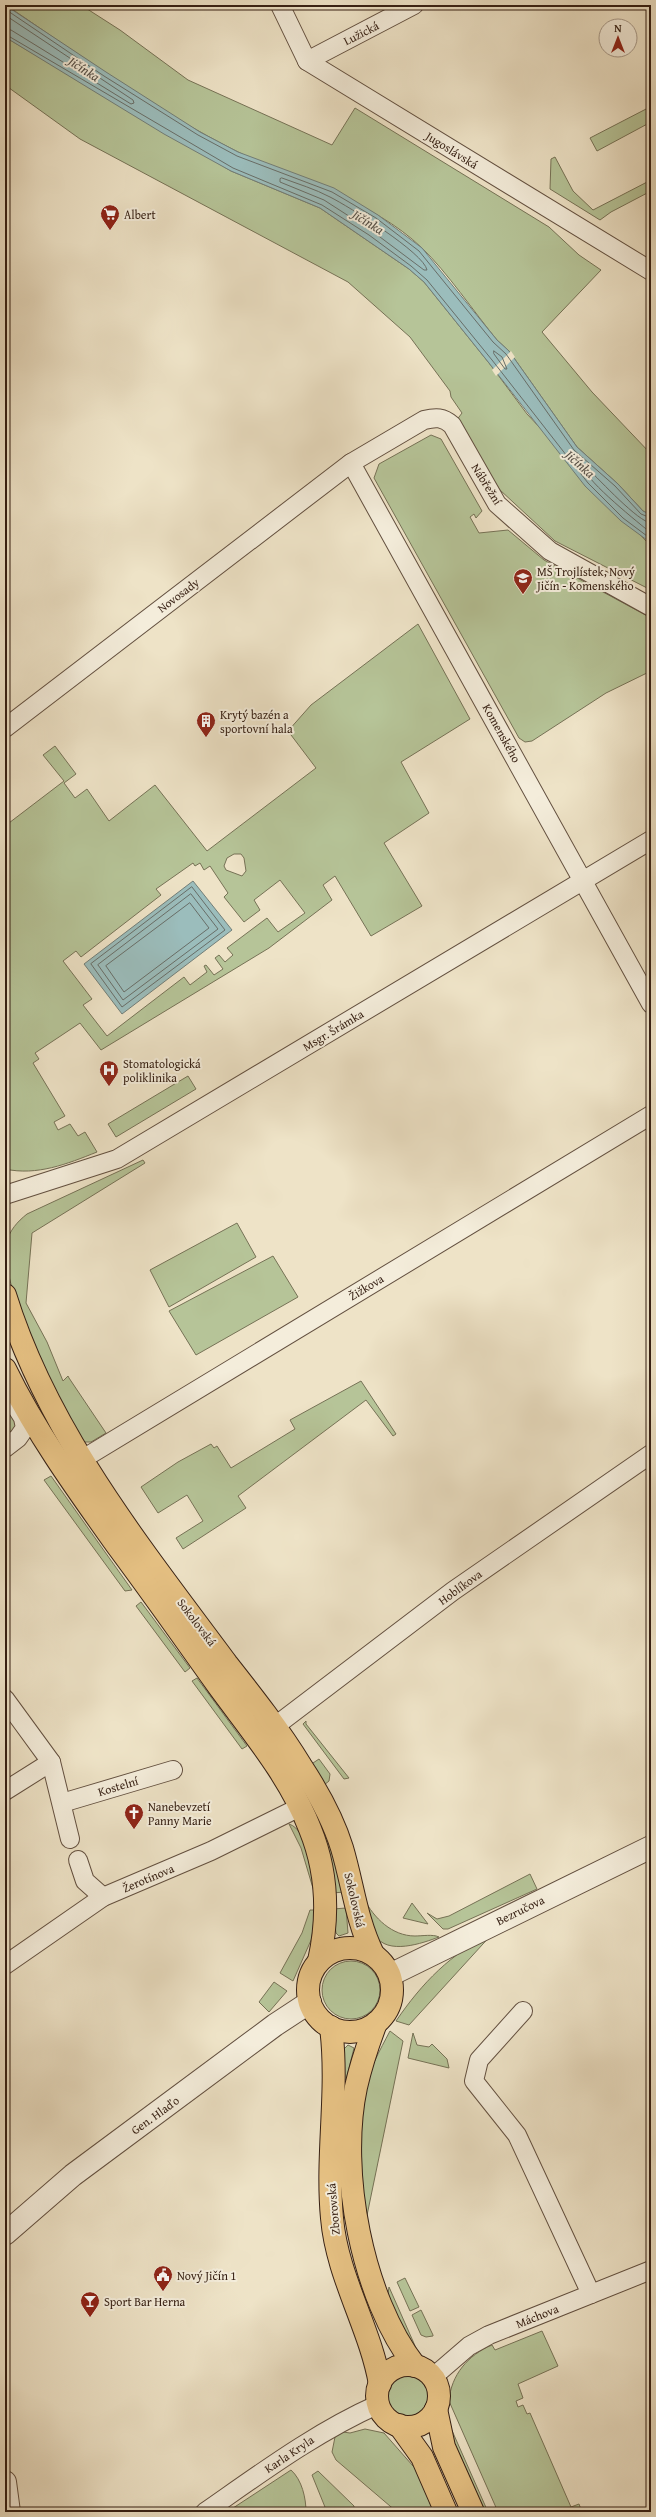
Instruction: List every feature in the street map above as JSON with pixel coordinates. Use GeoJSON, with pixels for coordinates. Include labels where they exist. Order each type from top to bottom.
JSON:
{"type":"FeatureCollection","features":[{"type":"Feature","properties":{"kind":"main road","name":"Sokolovská"},"geometry":{"type":"LineString","coordinates":[[5,1295],[17,1330],[39,1380],[81,1460],[140,1546],[301,1765],[330,1817],[348,1868],[361,1928],[373,1954]]}},
{"type":"Feature","properties":{"kind":"main road","name":"Sokolovská"},"geometry":{"type":"LineString","coordinates":[[5,1369],[33,1421],[71,1481],[261,1745],[300,1807],[314,1841],[324,1877],[326,1931],[319,1961]]}},
{"type":"Feature","properties":{"kind":"main road"},"geometry":{"type":"LineString","coordinates":[[347,1948],[360,1949],[373,1954],[383,1963],[390,1975],[392,1988],[391,2001],[385,2014],[376,2023],[364,2030],[351,2032],[331,2027],[320,2020],[310,2002],[310,1977],[319,1961],[335,1951],[347,1948]]}},
{"type":"Feature","properties":{"kind":"main road","name":"Zborovská"},"geometry":{"type":"LineString","coordinates":[[376,2023],[356,2088],[352,2120],[352,2184],[355,2216],[362,2248],[382,2306],[400,2343],[424,2372]]}},
{"type":"Feature","properties":{"kind":"main road","name":"Zborovská"},"geometry":{"type":"LineString","coordinates":[[331,2027],[335,2055],[330,2150],[332,2219],[338,2257],[347,2287],[373,2354],[380,2394]]}},
{"type":"Feature","properties":{"kind":"main road"},"geometry":{"type":"LineString","coordinates":[[446,2512],[422,2457],[399,2425],[386,2417],[380,2394],[394,2368],[424,2372],[439,2391],[436,2409],[444,2448],[473,2512]]}},
{"type":"Feature","properties":{"kind":"main road"},"geometry":{"type":"LineString","coordinates":[[399,2425],[419,2424],[430,2417],[436,2409]]}},
{"type":"Feature","properties":{"kind":"street"},"geometry":{"type":"LineString","coordinates":[[280,5],[307,61]]}},
{"type":"Feature","properties":{"kind":"street","name":"Lužická"},"geometry":{"type":"LineString","coordinates":[[307,61],[414,5]]}},
{"type":"Feature","properties":{"kind":"street","name":"Jugoslávská"},"geometry":{"type":"LineString","coordinates":[[307,61],[651,271]]}},
{"type":"Feature","properties":{"kind":"street","name":"Nábřežní"},"geometry":{"type":"LineString","coordinates":[[351,463],[424,420],[443,418],[456,431],[496,504],[550,551],[651,607]]}},
{"type":"Feature","properties":{"kind":"street","name":"Novosady"},"geometry":{"type":"LineString","coordinates":[[5,728],[351,463]]}},
{"type":"Feature","properties":{"kind":"street","name":"Komenského"},"geometry":{"type":"LineString","coordinates":[[351,463],[584,880],[651,1004]]}},
{"type":"Feature","properties":{"kind":"street","name":"Msgr. Šrámka"},"geometry":{"type":"LineString","coordinates":[[5,1195],[118,1159],[651,840]]}},
{"type":"Feature","properties":{"kind":"street","name":"Žižkova"},"geometry":{"type":"LineString","coordinates":[[81,1460],[651,1115]]}},
{"type":"Feature","properties":{"kind":"street"},"geometry":{"type":"LineString","coordinates":[[5,1387],[23,1418],[25,1428],[18,1438],[5,1448]]}},
{"type":"Feature","properties":{"kind":"street","name":"Hoblíkova"},"geometry":{"type":"LineString","coordinates":[[274,1727],[453,1591],[651,1454]]}},
{"type":"Feature","properties":{"kind":"street"},"geometry":{"type":"LineString","coordinates":[[5,1699],[51,1762],[70,1839]]}},
{"type":"Feature","properties":{"kind":"street"},"geometry":{"type":"LineString","coordinates":[[5,1791],[51,1762]]}},
{"type":"Feature","properties":{"kind":"street","name":"Kostelní"},"geometry":{"type":"LineString","coordinates":[[62,1803],[173,1770]]}},
{"type":"Feature","properties":{"kind":"street","name":"Žerotínova"},"geometry":{"type":"LineString","coordinates":[[7,1958],[103,1897],[211,1851],[300,1807]]}},
{"type":"Feature","properties":{"kind":"street","name":"Bezručova"},"geometry":{"type":"LineString","coordinates":[[390,1975],[651,1847]]}},
{"type":"Feature","properties":{"kind":"street"},"geometry":{"type":"LineString","coordinates":[[78,1860],[86,1881],[103,1897]]}},
{"type":"Feature","properties":{"kind":"street","name":"Gen. Hlaďo"},"geometry":{"type":"LineString","coordinates":[[5,2234],[73,2175],[310,2002]]}},
{"type":"Feature","properties":{"kind":"street"},"geometry":{"type":"LineString","coordinates":[[523,2011],[479,2060],[474,2081],[517,2135],[591,2294]]}},
{"type":"Feature","properties":{"kind":"street","name":"Máchova"},"geometry":{"type":"LineString","coordinates":[[424,2372],[489,2335],[651,2270]]}},
{"type":"Feature","properties":{"kind":"street","name":"Karla Kryla"},"geometry":{"type":"LineString","coordinates":[[204,2512],[304,2443],[341,2421],[380,2394]]}},
{"type":"Feature","properties":{"kind":"street"},"geometry":{"type":"LineString","coordinates":[[5,2482],[8,2512]]}},
{"type":"Feature","properties":{"kind":"green space"},"geometry":{"type":"Polygon","coordinates":[[[6,5],[81,5],[120,30],[188,80],[332,145],[355,108],[549,227],[579,255],[601,270],[542,332],[592,392],[651,454],[651,515],[643,511],[618,484],[577,447],[509,351],[497,340],[451,280],[422,248],[402,231],[358,204],[261,163],[178,119],[119,82],[6,5]]]}},
{"type":"Feature","properties":{"kind":"green space"},"geometry":{"type":"Polygon","coordinates":[[[5,37],[231,171],[320,208],[409,269],[424,282],[489,363],[527,414],[647,542],[651,543],[651,590],[555,541],[500,490],[456,421],[462,413],[451,397],[450,391],[410,337],[348,282],[80,139],[5,85],[5,37]]]}},
{"type":"Feature","properties":{"kind":"green space"},"geometry":{"type":"Polygon","coordinates":[[[648,108],[651,114],[651,122],[597,151],[590,138],[648,108]]]}},
{"type":"Feature","properties":{"kind":"green space"},"geometry":{"type":"Polygon","coordinates":[[[555,157],[573,191],[593,210],[651,180],[651,191],[611,212],[600,220],[550,189],[551,159],[555,157]]]}},
{"type":"Feature","properties":{"kind":"green space","name":"MŠ Trojlístek, Nový Jičín - Komenského"},"geometry":{"type":"Polygon","coordinates":[[[431,435],[441,439],[482,511],[476,518],[474,514],[470,517],[479,533],[508,530],[544,560],[651,618],[651,671],[606,693],[532,741],[525,742],[519,738],[374,478],[379,464],[431,435]]]}},
{"type":"Feature","properties":{"kind":"green space"},"geometry":{"type":"Polygon","coordinates":[[[418,624],[470,719],[401,762],[429,813],[384,843],[422,906],[371,936],[335,876],[323,885],[332,900],[269,948],[101,1050],[80,1023],[35,1053],[39,1059],[33,1063],[65,1116],[54,1122],[58,1130],[70,1124],[78,1136],[85,1132],[97,1152],[52,1168],[29,1171],[5,1169],[5,826],[64,781],[43,755],[55,746],[76,774],[64,783],[75,798],[87,789],[109,821],[155,785],[207,851],[316,768],[288,731],[311,705],[418,624]],[[234,854],[227,858],[224,866],[226,870],[242,876],[246,871],[244,858],[241,854],[234,854]],[[193,863],[156,889],[161,895],[81,957],[76,951],[63,961],[92,999],[83,1005],[107,1036],[184,977],[190,985],[207,972],[204,966],[206,965],[214,975],[223,969],[215,958],[219,955],[225,962],[233,955],[227,948],[267,918],[278,932],[305,913],[280,880],[254,900],[260,910],[244,922],[224,897],[228,893],[210,866],[204,870],[200,863],[195,866],[193,863]]]}},
{"type":"Feature","properties":{"kind":"green space"},"geometry":{"type":"Polygon","coordinates":[[[188,1076],[196,1089],[116,1137],[108,1124],[188,1076]]]}},
{"type":"Feature","properties":{"kind":"green space"},"geometry":{"type":"Polygon","coordinates":[[[143,1160],[145,1163],[32,1233],[26,1303],[47,1342],[63,1381],[68,1376],[106,1433],[91,1442],[82,1442],[46,1372],[21,1316],[12,1288],[7,1264],[6,1243],[14,1227],[27,1214],[143,1160]]]}},
{"type":"Feature","properties":{"kind":"green space"},"geometry":{"type":"Polygon","coordinates":[[[237,1223],[256,1257],[169,1307],[150,1270],[237,1223]]]}},
{"type":"Feature","properties":{"kind":"green space"},"geometry":{"type":"Polygon","coordinates":[[[273,1256],[298,1297],[196,1355],[169,1311],[273,1256]]]}},
{"type":"Feature","properties":{"kind":"green space"},"geometry":{"type":"Polygon","coordinates":[[[361,1381],[396,1434],[393,1436],[366,1400],[238,1496],[246,1508],[183,1549],[176,1538],[203,1521],[187,1495],[158,1513],[141,1487],[178,1462],[211,1444],[214,1448],[217,1446],[231,1468],[295,1429],[290,1420],[361,1381]]]}},
{"type":"Feature","properties":{"kind":"green space"},"geometry":{"type":"Polygon","coordinates":[[[5,1398],[18,1424],[9,1437],[5,1437],[5,1398]]]}},
{"type":"Feature","properties":{"kind":"green space"},"geometry":{"type":"Polygon","coordinates":[[[51,1476],[132,1590],[125,1591],[44,1480],[51,1476]]]}},
{"type":"Feature","properties":{"kind":"green space"},"geometry":{"type":"Polygon","coordinates":[[[141,1602],[190,1668],[185,1672],[136,1606],[141,1602]]]}},
{"type":"Feature","properties":{"kind":"green space"},"geometry":{"type":"Polygon","coordinates":[[[197,1678],[247,1746],[242,1749],[192,1681],[197,1678]]]}},
{"type":"Feature","properties":{"kind":"green space"},"geometry":{"type":"Polygon","coordinates":[[[306,1721],[306,1724],[349,1778],[344,1779],[303,1724],[306,1721]]]}},
{"type":"Feature","properties":{"kind":"green space"},"geometry":{"type":"Polygon","coordinates":[[[319,1759],[330,1774],[329,1781],[324,1785],[310,1765],[319,1759]]]}},
{"type":"Feature","properties":{"kind":"green space"},"geometry":{"type":"Polygon","coordinates":[[[294,1775],[322,1821],[345,1892],[332,1893],[294,1775]]]}},
{"type":"Feature","properties":{"kind":"green space"},"geometry":{"type":"Polygon","coordinates":[[[289,1824],[296,1828],[305,1844],[309,1855],[315,1895],[301,1848],[289,1824]]]}},
{"type":"Feature","properties":{"kind":"green space"},"geometry":{"type":"Polygon","coordinates":[[[530,1874],[537,1889],[448,1929],[443,1929],[427,1913],[437,1919],[449,1916],[530,1874]]]}},
{"type":"Feature","properties":{"kind":"green space"},"geometry":{"type":"Polygon","coordinates":[[[364,1899],[378,1919],[391,1929],[407,1935],[431,1935],[439,1937],[415,1945],[388,1945],[375,1935],[364,1899]]]}},
{"type":"Feature","properties":{"kind":"green space"},"geometry":{"type":"Polygon","coordinates":[[[412,1903],[428,1924],[403,1918],[412,1903]]]}},
{"type":"Feature","properties":{"kind":"green space"},"geometry":{"type":"Polygon","coordinates":[[[346,1908],[348,1933],[339,1936],[336,1933],[333,1909],[346,1908]]]}},
{"type":"Feature","properties":{"kind":"green space"},"geometry":{"type":"Polygon","coordinates":[[[310,1910],[315,1910],[312,1938],[293,1981],[280,1973],[302,1933],[310,1910]]]}},
{"type":"Feature","properties":{"kind":"green space"},"geometry":{"type":"Polygon","coordinates":[[[493,1933],[409,2025],[396,2021],[416,1994],[438,1970],[464,1950],[493,1933]]]}},
{"type":"Feature","properties":{"kind":"green space"},"geometry":{"type":"Polygon","coordinates":[[[345,1961],[357,1961],[372,1969],[380,1984],[380,1996],[372,2011],[357,2019],[345,2019],[330,2011],[322,1996],[322,1984],[330,1969],[345,1961]]]}},
{"type":"Feature","properties":{"kind":"green space"},"geometry":{"type":"Polygon","coordinates":[[[274,1982],[287,1991],[269,2012],[259,2002],[274,1982]]]}},
{"type":"Feature","properties":{"kind":"green space"},"geometry":{"type":"Polygon","coordinates":[[[390,2031],[403,2041],[365,2225],[360,2159],[361,2109],[368,2077],[390,2031]]]}},
{"type":"Feature","properties":{"kind":"green space"},"geometry":{"type":"Polygon","coordinates":[[[413,2033],[417,2045],[429,2047],[432,2044],[447,2059],[449,2068],[408,2058],[413,2033]]]}},
{"type":"Feature","properties":{"kind":"green space"},"geometry":{"type":"Polygon","coordinates":[[[348,2045],[354,2048],[346,2080],[342,2079],[344,2049],[348,2045]]]}},
{"type":"Feature","properties":{"kind":"green space"},"geometry":{"type":"Polygon","coordinates":[[[405,2278],[419,2307],[410,2311],[397,2282],[405,2278]]]}},
{"type":"Feature","properties":{"kind":"green space"},"geometry":{"type":"Polygon","coordinates":[[[389,2287],[416,2348],[403,2336],[388,2294],[389,2287]]]}},
{"type":"Feature","properties":{"kind":"green space"},"geometry":{"type":"Polygon","coordinates":[[[421,2310],[433,2336],[426,2337],[421,2335],[412,2315],[421,2310]]]}},
{"type":"Feature","properties":{"kind":"green space"},"geometry":{"type":"Polygon","coordinates":[[[542,2331],[558,2366],[518,2384],[523,2398],[516,2401],[518,2407],[523,2405],[527,2414],[530,2413],[571,2507],[579,2504],[582,2512],[498,2512],[449,2401],[450,2392],[457,2374],[475,2354],[492,2345],[495,2350],[542,2331]]]}},
{"type":"Feature","properties":{"kind":"green space"},"geometry":{"type":"Polygon","coordinates":[[[404,2374],[412,2374],[417,2375],[424,2380],[429,2387],[429,2405],[424,2412],[417,2417],[404,2418],[396,2415],[389,2408],[386,2400],[386,2392],[389,2384],[396,2377],[404,2374]]]}},
{"type":"Feature","properties":{"kind":"green space"},"geometry":{"type":"Polygon","coordinates":[[[446,2417],[488,2512],[480,2512],[446,2436],[446,2417]]]}},
{"type":"Feature","properties":{"kind":"green space"},"geometry":{"type":"Polygon","coordinates":[[[365,2429],[384,2433],[413,2466],[416,2464],[437,2512],[397,2512],[336,2460],[332,2452],[335,2437],[343,2432],[350,2433],[365,2429]]]}},
{"type":"Feature","properties":{"kind":"green space"},"geometry":{"type":"Polygon","coordinates":[[[291,2470],[301,2484],[306,2512],[227,2512],[291,2470]]]}},
{"type":"Feature","properties":{"kind":"green space"},"geometry":{"type":"Polygon","coordinates":[[[318,2471],[354,2506],[354,2512],[327,2512],[312,2475],[318,2471]]]}},
{"type":"Feature","properties":{"kind":"water","name":"Jičínka"},"geometry":{"type":"Polygon","coordinates":[[[5,5],[200,132],[238,152],[334,188],[378,215],[422,248],[497,340],[509,351],[577,447],[618,484],[643,511],[651,515],[651,543],[621,521],[585,486],[424,282],[409,269],[320,208],[231,171],[164,134],[5,37],[5,5]]]}},
{"type":"Feature","properties":{"kind":"water"},"geometry":{"type":"Polygon","coordinates":[[[193,881],[232,930],[122,1014],[84,964],[193,881]]]}},
{"type":"Feature","properties":{"kind":"pier"},"geometry":{"type":"Polygon","coordinates":[[[511,351],[515,357],[496,376],[492,370],[511,351]]]}},
{"type":"Feature","properties":{"kind":"place","name":"Albert"},"geometry":{"type":"Point","coordinates":[110,231]}},
{"type":"Feature","properties":{"kind":"place","name":"MŠ Trojlístek, Nový Jičín - Komenského"},"geometry":{"type":"Point","coordinates":[523,595]}},
{"type":"Feature","properties":{"kind":"place","name":"Krytý bazén a sportovní hala"},"geometry":{"type":"Point","coordinates":[206,738]}},
{"type":"Feature","properties":{"kind":"place","name":"Stomatologická poliklinika"},"geometry":{"type":"Point","coordinates":[109,1087]}},
{"type":"Feature","properties":{"kind":"place","name":"Nanebevzetí Panny Marie"},"geometry":{"type":"Point","coordinates":[134,1830]}},
{"type":"Feature","properties":{"kind":"place","name":"Nový Jičín 1"},"geometry":{"type":"Point","coordinates":[163,2292]}},
{"type":"Feature","properties":{"kind":"place","name":"Sport Bar Herna"},"geometry":{"type":"Point","coordinates":[90,2318]}}]}
